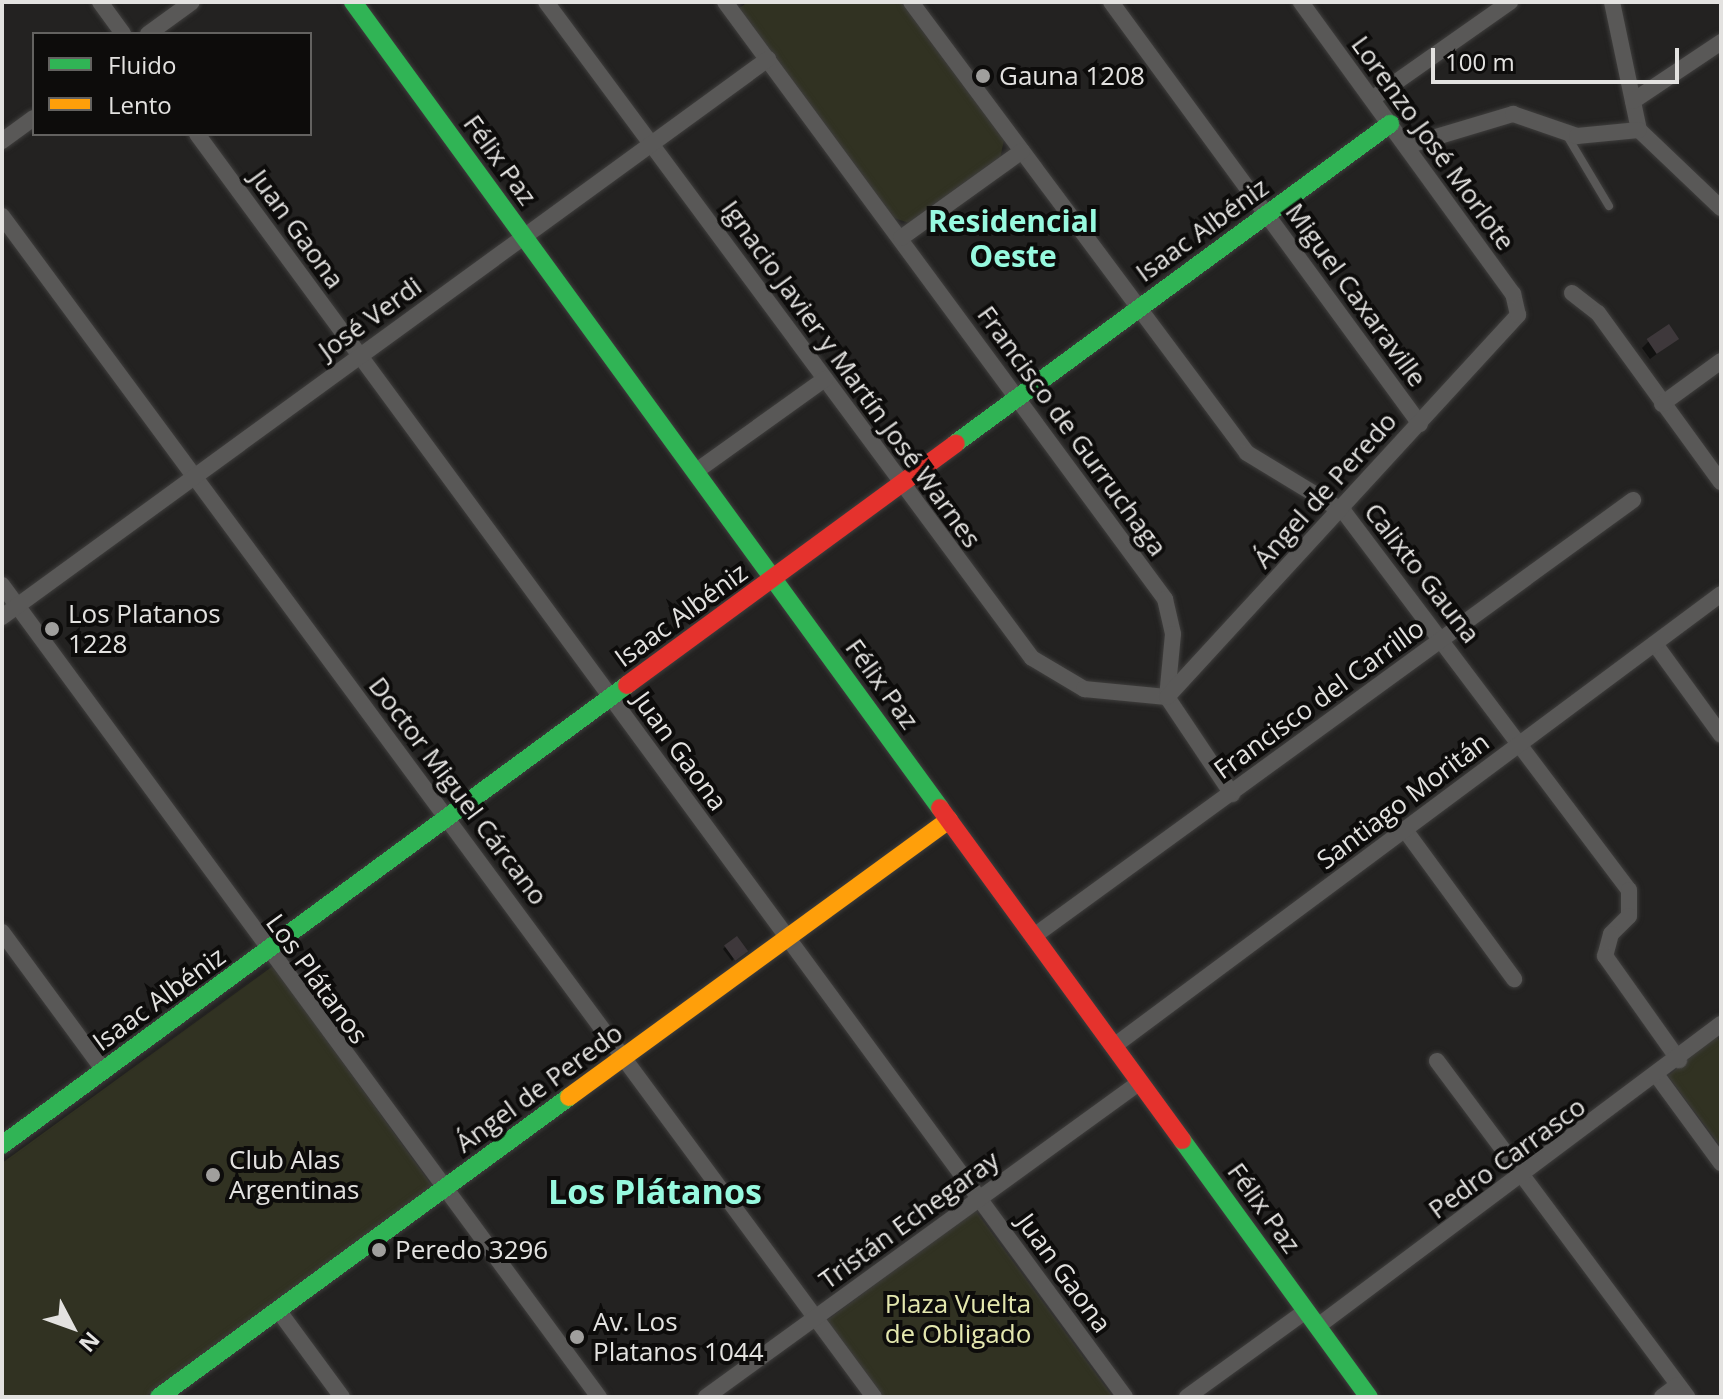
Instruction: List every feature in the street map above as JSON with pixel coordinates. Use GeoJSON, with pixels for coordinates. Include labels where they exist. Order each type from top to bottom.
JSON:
{"type":"FeatureCollection","features":[{"type":"Feature","properties":{"kind":"main road","name":"Félix Paz"},"geometry":{"type":"LineString","coordinates":[[353,2],[1369,1397]]}},
{"type":"Feature","properties":{"kind":"main road","name":"Isaac Albéniz"},"geometry":{"type":"LineString","coordinates":[[2,1145],[1390,124]]}},
{"type":"Feature","properties":{"kind":"main road","name":"Ángel de Peredo"},"geometry":{"type":"LineString","coordinates":[[159,1397],[949,820]]}},
{"type":"Feature","properties":{"kind":"street"},"geometry":{"type":"LineString","coordinates":[[100,2],[122,32]]}},
{"type":"Feature","properties":{"kind":"street"},"geometry":{"type":"LineString","coordinates":[[151,32],[192,2]]}},
{"type":"Feature","properties":{"kind":"street","name":"Ignacio Javier y Martín José Warnes"},"geometry":{"type":"LineString","coordinates":[[546,2],[1032,658],[1084,689],[1167,697]]}},
{"type":"Feature","properties":{"kind":"street","name":"Francisco de Gurruchaga"},"geometry":{"type":"LineString","coordinates":[[725,2],[1165,599],[1173,634],[1167,697]]}},
{"type":"Feature","properties":{"kind":"street","name":"Calixto Gauna"},"geometry":{"type":"LineString","coordinates":[[911,2],[1247,453],[1344,512],[1443,638],[1629,890],[1629,916],[1611,934],[1605,956],[1679,1060]]}},
{"type":"Feature","properties":{"kind":"street","name":"Miguel Caxaraville"},"geometry":{"type":"LineString","coordinates":[[1111,2],[1420,424]]}},
{"type":"Feature","properties":{"kind":"street","name":"Lorenzo José Morlote"},"geometry":{"type":"LineString","coordinates":[[1302,2],[1513,294],[1518,315]]}},
{"type":"Feature","properties":{"kind":"street"},"geometry":{"type":"LineString","coordinates":[[1372,99],[1510,2]]}},
{"type":"Feature","properties":{"kind":"street"},"geometry":{"type":"LineString","coordinates":[[1612,2],[1639,130],[1719,202]]}},
{"type":"Feature","properties":{"kind":"street"},"geometry":{"type":"LineString","coordinates":[[1633,101],[1721,42]]}},
{"type":"Feature","properties":{"kind":"street","name":"José Verdi"},"geometry":{"type":"LineString","coordinates":[[2,617],[768,59]]}},
{"type":"Feature","properties":{"kind":"street"},"geometry":{"type":"LineString","coordinates":[[1406,146],[1513,114],[1566,133],[1639,130]]}},
{"type":"Feature","properties":{"kind":"street"},"geometry":{"type":"LineString","coordinates":[[2,141],[32,119]]}},
{"type":"Feature","properties":{"kind":"street","name":"Juan Gaona"},"geometry":{"type":"LineString","coordinates":[[198,136],[1125,1397]]}},
{"type":"Feature","properties":{"kind":"street"},"geometry":{"type":"LineString","coordinates":[[901,238],[1022,151]]}},
{"type":"Feature","properties":{"kind":"street","name":"Doctor Miguel Cárcano"},"geometry":{"type":"LineString","coordinates":[[2,216],[874,1397]]}},
{"type":"Feature","properties":{"kind":"street"},"geometry":{"type":"LineString","coordinates":[[1572,293],[1598,313],[1721,482]]}},
{"type":"Feature","properties":{"kind":"street","name":"Ángel de Peredo"},"geometry":{"type":"LineString","coordinates":[[1167,697],[1344,512],[1518,315]]}},
{"type":"Feature","properties":{"kind":"street"},"geometry":{"type":"LineString","coordinates":[[1662,404],[1721,361]]}},
{"type":"Feature","properties":{"kind":"street"},"geometry":{"type":"LineString","coordinates":[[695,472],[825,379]]}},
{"type":"Feature","properties":{"kind":"street","name":"Francisco del Carrillo"},"geometry":{"type":"LineString","coordinates":[[1034,936],[1633,500]]}},
{"type":"Feature","properties":{"kind":"street","name":"Los Plátanos"},"geometry":{"type":"LineString","coordinates":[[2,585],[442,1191],[599,1397]]}},
{"type":"Feature","properties":{"kind":"street","name":"Santiago Moritán"},"geometry":{"type":"LineString","coordinates":[[1114,1046],[1721,594]]}},
{"type":"Feature","properties":{"kind":"street"},"geometry":{"type":"LineString","coordinates":[[1655,644],[1721,735]]}},
{"type":"Feature","properties":{"kind":"street"},"geometry":{"type":"LineString","coordinates":[[1167,697],[1232,794]]}},
{"type":"Feature","properties":{"kind":"street"},"geometry":{"type":"LineString","coordinates":[[1405,830],[1514,979]]}},
{"type":"Feature","properties":{"kind":"street"},"geometry":{"type":"LineString","coordinates":[[2,932],[104,1071]]}},
{"type":"Feature","properties":{"kind":"street","name":"Pedro Carrasco"},"geometry":{"type":"LineString","coordinates":[[1318,1326],[1658,1077],[1721,1024]]}},
{"type":"Feature","properties":{"kind":"street"},"geometry":{"type":"LineString","coordinates":[[1437,1061],[1682,1391],[1662,1397]]}},
{"type":"Feature","properties":{"kind":"street"},"geometry":{"type":"LineString","coordinates":[[1658,1077],[1721,1163]]}},
{"type":"Feature","properties":{"kind":"street","name":"Tristán Echegaray"},"geometry":{"type":"LineString","coordinates":[[706,1397],[1140,1082]]}},
{"type":"Feature","properties":{"kind":"street"},"geometry":{"type":"LineString","coordinates":[[278,1310],[342,1397]]}},
{"type":"Feature","properties":{"kind":"street"},"geometry":{"type":"LineString","coordinates":[[1187,1397],[1306,1311]]}},
{"type":"Feature","properties":{"kind":"lane"},"geometry":{"type":"LineString","coordinates":[[1566,133],[1609,206]]}},
{"type":"Feature","properties":{"kind":"green space"},"geometry":{"type":"Polygon","coordinates":[[[748,2],[901,2],[1004,140],[1000,159],[909,223],[891,217],[738,9],[748,2]]]}},
{"type":"Feature","properties":{"kind":"green space","name":"Club Alas Argentinas"},"geometry":{"type":"Polygon","coordinates":[[[273,966],[433,1187],[145,1397],[2,1397],[2,1163],[273,966]]]}},
{"type":"Feature","properties":{"kind":"green space"},"geometry":{"type":"Polygon","coordinates":[[[1716,1036],[1721,1042],[1721,1147],[1668,1076],[1716,1036]]]}},
{"type":"Feature","properties":{"kind":"green space","name":"Plaza Vuelta de Obligado"},"geometry":{"type":"Polygon","coordinates":[[[975,1210],[1113,1397],[882,1397],[826,1321],[975,1210]]]}},
{"type":"Feature","properties":{"kind":"building"},"geometry":{"type":"Polygon","coordinates":[[[1669,324],[1679,339],[1657,354],[1647,339],[1669,324]]]}},
{"type":"Feature","properties":{"kind":"building"},"geometry":{"type":"Polygon","coordinates":[[[737,936],[748,951],[735,961],[724,945],[737,936]]]}},
{"type":"Feature","properties":{"kind":"traffic: fast"},"geometry":{"type":"LineString","coordinates":[[353,2],[940,808]]}},
{"type":"Feature","properties":{"kind":"traffic: fast"},"geometry":{"type":"LineString","coordinates":[[956,443],[1390,124]]}},
{"type":"Feature","properties":{"kind":"traffic: fast"},"geometry":{"type":"LineString","coordinates":[[2,1145],[627,685]]}},
{"type":"Feature","properties":{"kind":"traffic: fast"},"geometry":{"type":"LineString","coordinates":[[159,1397],[569,1097]]}},
{"type":"Feature","properties":{"kind":"traffic: fast"},"geometry":{"type":"LineString","coordinates":[[1182,1140],[1369,1397]]}},
{"type":"Feature","properties":{"kind":"traffic: slow"},"geometry":{"type":"LineString","coordinates":[[569,1097],[949,820]]}},
{"type":"Feature","properties":{"kind":"traffic: jam"},"geometry":{"type":"LineString","coordinates":[[627,685],[956,443]]}},
{"type":"Feature","properties":{"kind":"traffic: jam"},"geometry":{"type":"LineString","coordinates":[[940,808],[1182,1140]]}},
{"type":"Feature","properties":{"kind":"place","name":"Gauna 1208"},"geometry":{"type":"Point","coordinates":[983,76]}},
{"type":"Feature","properties":{"kind":"place","name":"Los Platanos 1228"},"geometry":{"type":"Point","coordinates":[52,629]}},
{"type":"Feature","properties":{"kind":"place","name":"Club Alas Argentinas"},"geometry":{"type":"Point","coordinates":[213,1175]}},
{"type":"Feature","properties":{"kind":"place","name":"Peredo 3296"},"geometry":{"type":"Point","coordinates":[379,1250]}},
{"type":"Feature","properties":{"kind":"place","name":"Av. Los Platanos 1044"},"geometry":{"type":"Point","coordinates":[577,1337]}},
{"type":"Feature","properties":{"kind":"district","name":"Residencial Oeste"},"geometry":{"type":"Point","coordinates":[1013,238]}},
{"type":"Feature","properties":{"kind":"district","name":"Los Plátanos"},"geometry":{"type":"Point","coordinates":[655,1192]}}]}
